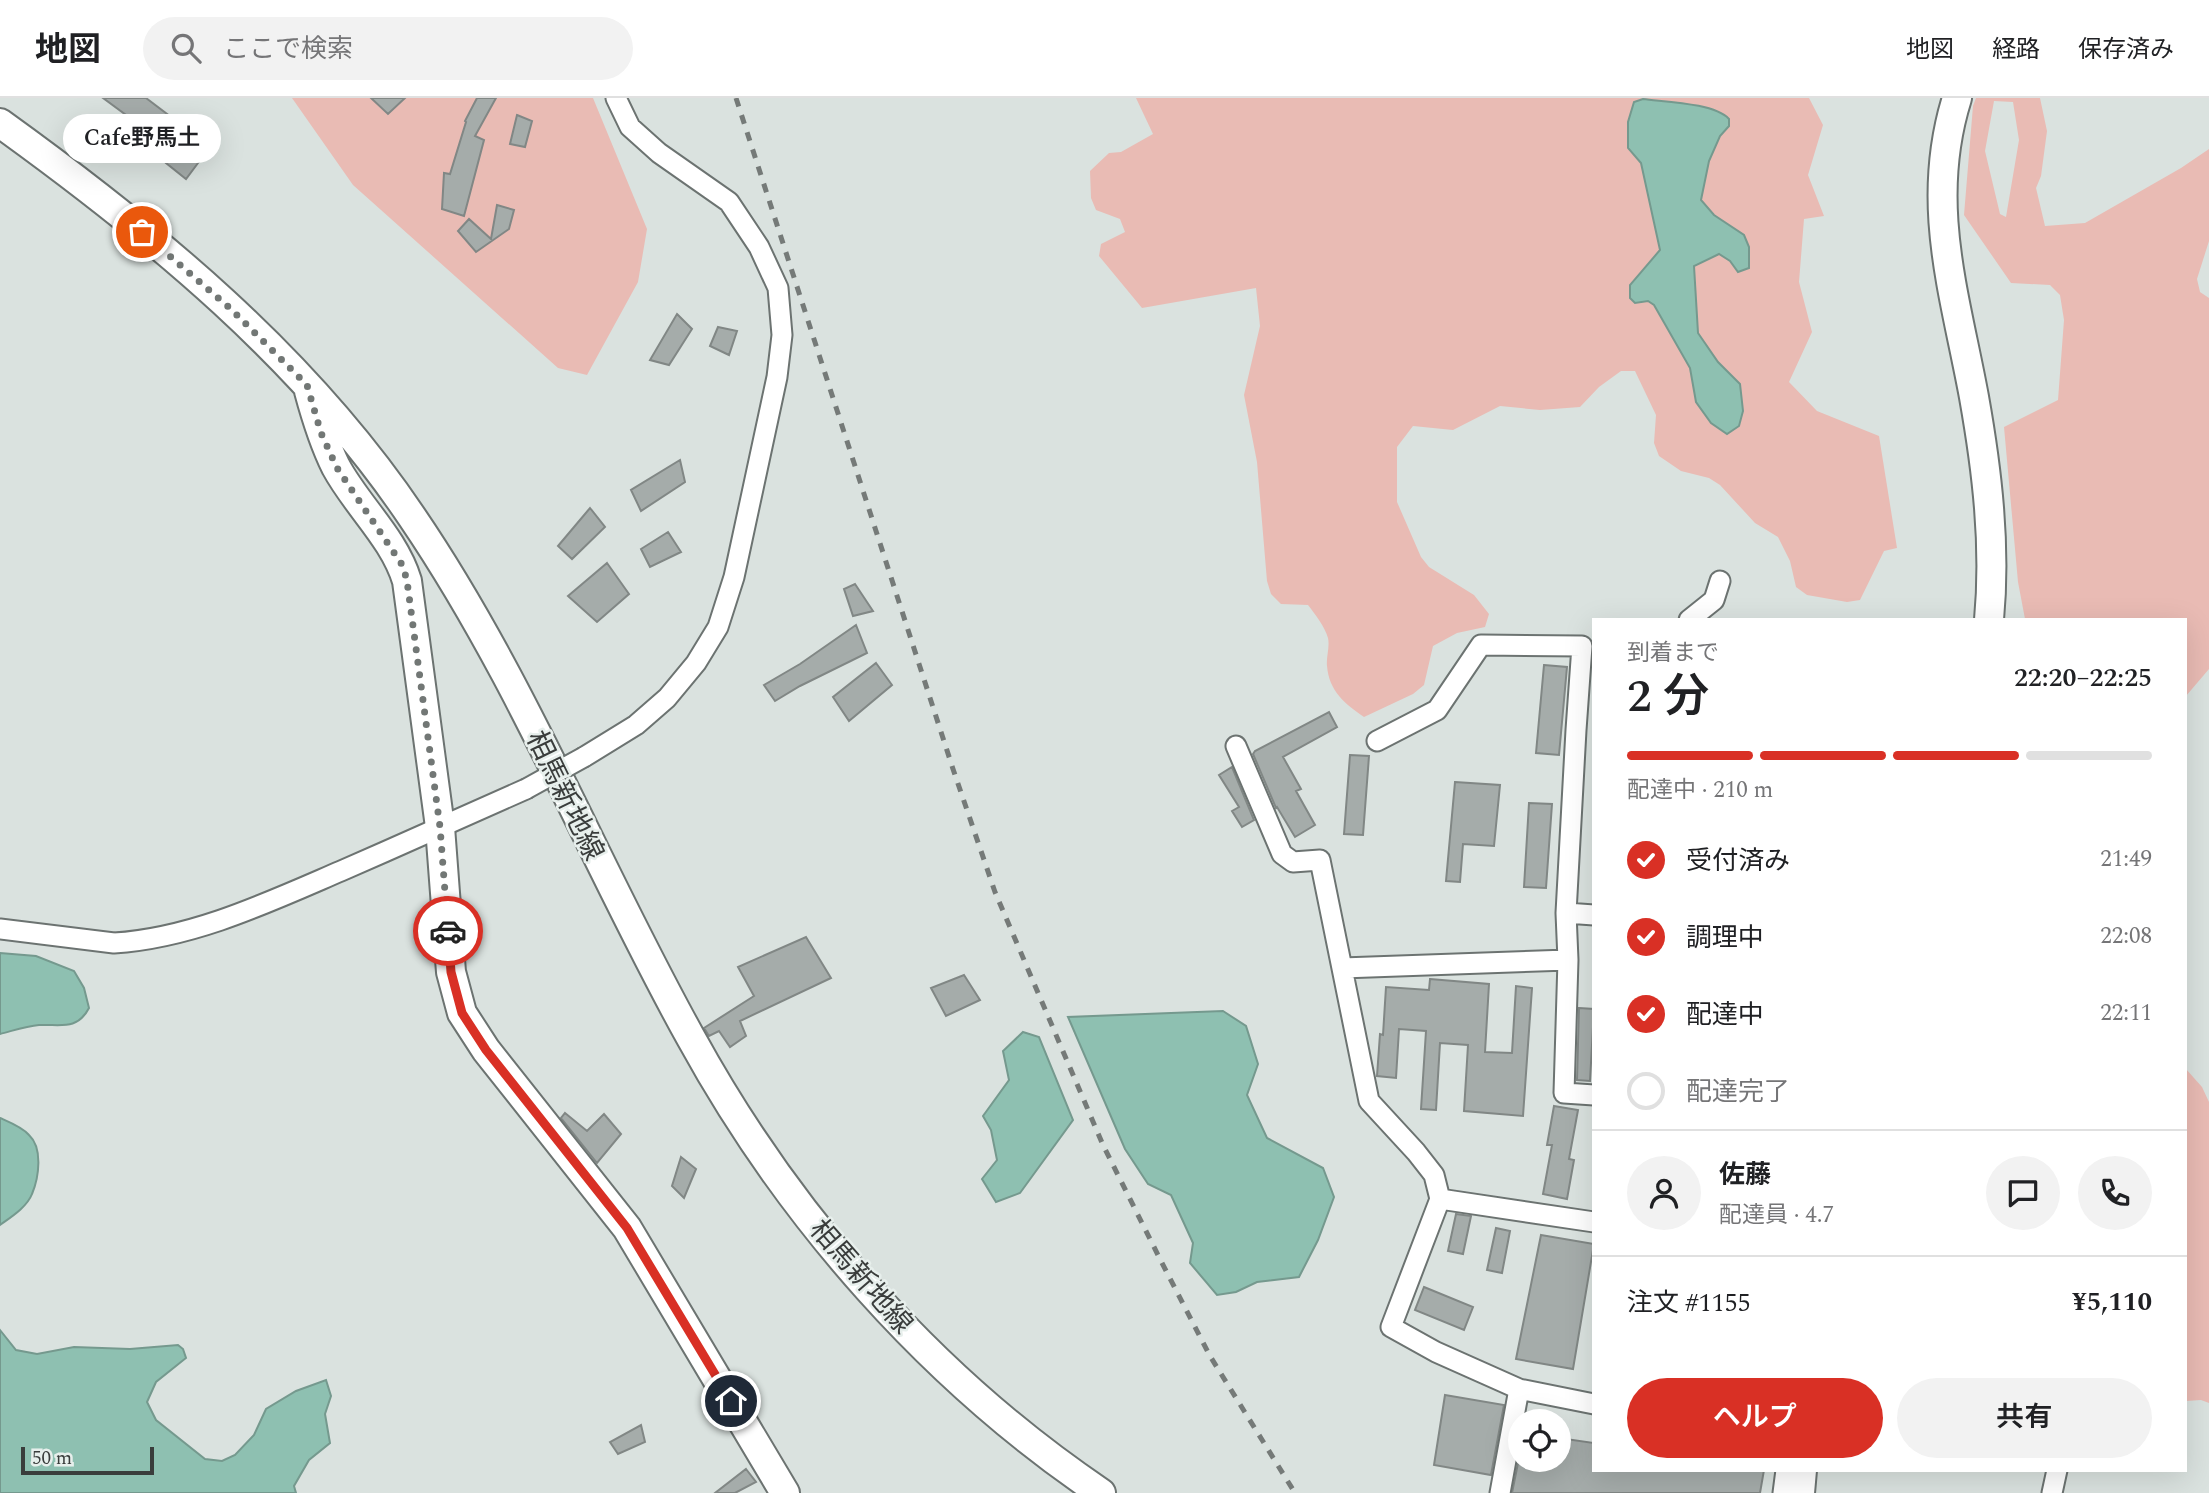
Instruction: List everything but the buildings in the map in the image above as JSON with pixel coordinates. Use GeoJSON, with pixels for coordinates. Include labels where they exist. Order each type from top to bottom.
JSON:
{"type":"FeatureCollection","features":[{"type":"Feature","properties":{"kind":"main road"},"geometry":{"type":"LineString","coordinates":[[1957,98],[1942,173],[1942,223],[1949,277],[1984,456],[1992,585],[1989,618]]}},
{"type":"Feature","properties":{"kind":"main road","name":"相馬新地線"},"geometry":{"type":"LineString","coordinates":[[0,123],[164,249],[231,309],[307,385],[361,445],[412,517],[468,605],[691,1040],[741,1122],[850,1270],[900,1324],[988,1405],[1074,1475],[1101,1493]]}},
{"type":"Feature","properties":{"kind":"main road"},"geometry":{"type":"LineString","coordinates":[[307,385],[321,433],[337,468],[403,566],[407,581],[440,827],[451,972],[462,1013],[486,1050],[627,1228],[785,1493]]}},
{"type":"Feature","properties":{"kind":"main road"},"geometry":{"type":"LineString","coordinates":[[1800,1493],[1802,1472]]}},
{"type":"Feature","properties":{"kind":"street"},"geometry":{"type":"LineString","coordinates":[[0,929],[114,943],[131,942],[198,928],[286,895],[526,789],[584,757],[636,725],[667,698],[696,663],[718,626],[734,577],[777,377],[782,335],[778,288],[759,247],[729,202],[649,145],[630,127],[615,98]]}},
{"type":"Feature","properties":{"kind":"street"},"geometry":{"type":"LineString","coordinates":[[1692,618],[1714,600],[1720,581]]}},
{"type":"Feature","properties":{"kind":"street"},"geometry":{"type":"LineString","coordinates":[[1377,741],[1437,710],[1481,645],[1582,646],[1587,669],[1585,731],[1566,913],[1568,960],[1564,1093],[1592,1096]]}},
{"type":"Feature","properties":{"kind":"street"},"geometry":{"type":"LineString","coordinates":[[1236,746],[1282,854],[1293,863],[1320,860],[1369,1101],[1434,1175],[1440,1199],[1391,1327],[1436,1352],[1519,1389],[1592,1404]]}},
{"type":"Feature","properties":{"kind":"street"},"geometry":{"type":"LineString","coordinates":[[1566,913],[1592,915]]}},
{"type":"Feature","properties":{"kind":"street"},"geometry":{"type":"LineString","coordinates":[[1342,968],[1568,960]]}},
{"type":"Feature","properties":{"kind":"street"},"geometry":{"type":"LineString","coordinates":[[1440,1199],[1592,1222]]}},
{"type":"Feature","properties":{"kind":"street"},"geometry":{"type":"LineString","coordinates":[[1500,1493],[1519,1389]]}},
{"type":"Feature","properties":{"kind":"street"},"geometry":{"type":"LineString","coordinates":[[1783,1493],[1786,1472]]}},
{"type":"Feature","properties":{"kind":"street"},"geometry":{"type":"LineString","coordinates":[[2052,1493],[2057,1472]]}},
{"type":"Feature","properties":{"kind":"shaded area"},"geometry":{"type":"Polygon","coordinates":[[[292,98],[593,98],[647,229],[638,282],[587,375],[558,368],[353,185],[292,98]]]}},
{"type":"Feature","properties":{"kind":"shaded area"},"geometry":{"type":"Polygon","coordinates":[[[1136,98],[1809,98],[1823,125],[1808,175],[1824,216],[1804,219],[1799,282],[1812,332],[1789,382],[1817,411],[1879,436],[1897,548],[1884,551],[1860,600],[1847,602],[1807,595],[1796,587],[1790,561],[1778,537],[1755,523],[1720,485],[1709,478],[1681,471],[1659,456],[1654,443],[1656,415],[1635,371],[1621,371],[1599,387],[1580,407],[1540,410],[1500,406],[1453,430],[1413,426],[1397,447],[1397,502],[1421,557],[1429,567],[1474,595],[1489,614],[1485,627],[1457,633],[1433,646],[1424,685],[1413,694],[1364,717],[1344,702],[1331,683],[1327,666],[1328,638],[1317,616],[1308,605],[1281,604],[1271,594],[1267,581],[1257,462],[1244,395],[1260,326],[1256,288],[1142,308],[1099,256],[1101,244],[1125,232],[1120,219],[1096,210],[1091,198],[1090,171],[1109,153],[1121,152],[1153,134],[1136,98]]]}},
{"type":"Feature","properties":{"kind":"shaded area"},"geometry":{"type":"Polygon","coordinates":[[[1976,98],[2040,98],[2047,131],[2041,176],[2036,188],[2045,226],[2085,223],[2209,149],[2209,241],[2197,279],[2200,292],[2209,298],[2209,669],[2187,695],[2187,618],[2025,618],[2018,582],[2004,427],[2058,400],[2064,320],[2060,295],[2050,285],[2011,283],[1964,215],[1973,106],[1976,98]],[[1994,101],[1985,151],[2000,214],[2006,217],[2019,140],[2013,102],[1994,101]]]}},
{"type":"Feature","properties":{"kind":"shaded area"},"geometry":{"type":"Polygon","coordinates":[[[1643,99],[1701,106],[1729,119],[1729,126],[1720,136],[1709,161],[1701,200],[1714,215],[1744,235],[1749,247],[1749,268],[1738,272],[1730,261],[1719,254],[1694,266],[1698,333],[1718,362],[1740,384],[1743,411],[1739,426],[1727,434],[1711,423],[1696,402],[1690,368],[1654,305],[1648,301],[1635,303],[1630,298],[1630,285],[1660,250],[1641,163],[1628,148],[1628,122],[1634,102],[1643,99]]]}},
{"type":"Feature","properties":{"kind":"shaded area"},"geometry":{"type":"Polygon","coordinates":[[[0,953],[36,956],[74,971],[84,988],[89,1008],[79,1020],[67,1025],[34,1026],[0,1034],[0,953]]]}},
{"type":"Feature","properties":{"kind":"shaded area"},"geometry":{"type":"Polygon","coordinates":[[[1223,1011],[1246,1026],[1258,1064],[1247,1095],[1267,1138],[1323,1168],[1334,1197],[1318,1240],[1299,1277],[1257,1282],[1236,1292],[1217,1295],[1190,1263],[1193,1243],[1171,1195],[1148,1184],[1125,1149],[1068,1017],[1223,1011]]]}},
{"type":"Feature","properties":{"kind":"shaded area"},"geometry":{"type":"Polygon","coordinates":[[[1023,1032],[1039,1037],[1073,1120],[1020,1193],[996,1202],[982,1179],[997,1160],[991,1130],[983,1116],[1009,1080],[1003,1051],[1023,1032]]]}},
{"type":"Feature","properties":{"kind":"shaded area"},"geometry":{"type":"Polygon","coordinates":[[[2187,1070],[2202,1087],[2209,1102],[2209,1403],[2201,1400],[2187,1401],[2187,1070]]]}},
{"type":"Feature","properties":{"kind":"shaded area"},"geometry":{"type":"Polygon","coordinates":[[[0,1118],[29,1135],[36,1147],[38,1163],[30,1199],[0,1225],[0,1118]]]}},
{"type":"Feature","properties":{"kind":"shaded area"},"geometry":{"type":"Polygon","coordinates":[[[0,1330],[16,1350],[37,1354],[74,1347],[130,1349],[178,1345],[183,1349],[186,1358],[156,1382],[147,1402],[156,1420],[205,1459],[222,1461],[235,1455],[254,1435],[266,1409],[296,1391],[326,1380],[331,1396],[325,1414],[330,1443],[309,1460],[294,1486],[296,1493],[0,1493],[0,1330]]]}},
{"type":"Feature","properties":{"kind":"railway"},"geometry":{"type":"LineString","coordinates":[[736,98],[995,892],[1103,1145],[1210,1356],[1295,1493]]}},
{"type":"Feature","properties":{"kind":"way so far"},"geometry":{"type":"LineString","coordinates":[[142,232],[231,309],[307,385],[321,433],[337,468],[403,566],[440,827],[448,931]]}},
{"type":"Feature","properties":{"kind":"place","name":"Cafe野馬土"},"geometry":{"type":"Point","coordinates":[142,232]}},
{"type":"Feature","properties":{"kind":"route"},"geometry":{"type":"LineString","coordinates":[[448,931],[451,972],[462,1013],[486,1050],[627,1228],[731,1401]]}}]}
